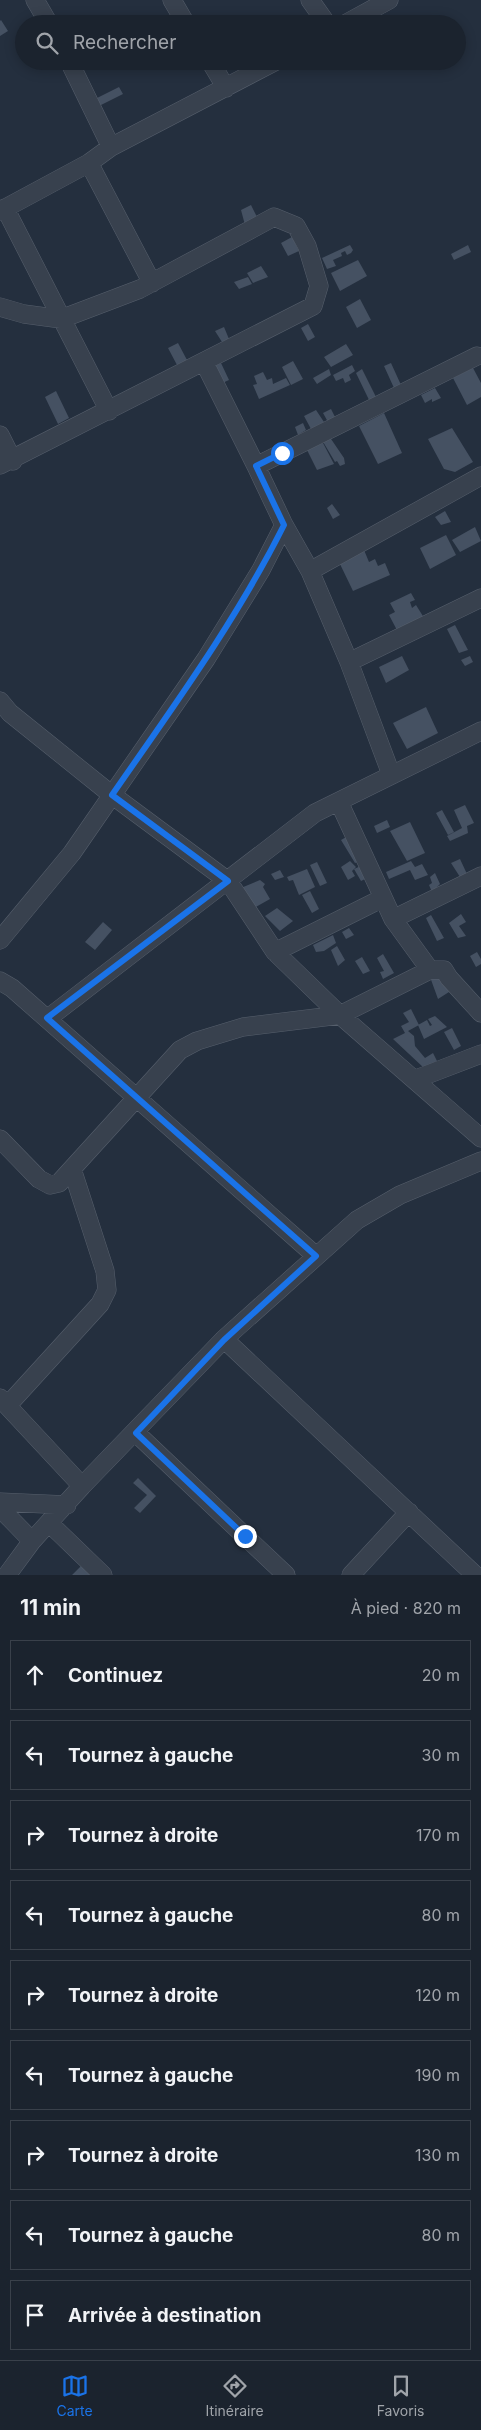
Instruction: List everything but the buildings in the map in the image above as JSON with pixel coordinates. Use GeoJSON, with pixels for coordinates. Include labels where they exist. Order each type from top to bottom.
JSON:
{"type":"FeatureCollection","features":[{"type":"Feature","properties":{"kind":"street"},"geometry":{"type":"LineString","coordinates":[[35,0],[43,15]]}},
{"type":"Feature","properties":{"kind":"street"},"geometry":{"type":"LineString","coordinates":[[172,0],[181,15]]}},
{"type":"Feature","properties":{"kind":"street"},"geometry":{"type":"LineString","coordinates":[[310,0],[321,15]]}},
{"type":"Feature","properties":{"kind":"street"},"geometry":{"type":"LineString","coordinates":[[361,15],[388,0]]}},
{"type":"Feature","properties":{"kind":"street"},"geometry":{"type":"LineString","coordinates":[[73,70],[112,147]]}},
{"type":"Feature","properties":{"kind":"street"},"geometry":{"type":"LineString","coordinates":[[215,70],[226,88]]}},
{"type":"Feature","properties":{"kind":"street"},"geometry":{"type":"LineString","coordinates":[[109,411],[3,210],[89,163],[112,147],[259,70]]}},
{"type":"Feature","properties":{"kind":"street"},"geometry":{"type":"LineString","coordinates":[[89,163],[152,283]]}},
{"type":"Feature","properties":{"kind":"street"},"geometry":{"type":"LineString","coordinates":[[0,307],[24,314],[61,319],[152,283],[274,217],[296,226],[307,246],[319,286],[313,306],[6,463],[0,435]]}},
{"type":"Feature","properties":{"kind":"street"},"geometry":{"type":"LineString","coordinates":[[256,466],[480,358]]}},
{"type":"Feature","properties":{"kind":"street"},"geometry":{"type":"LineString","coordinates":[[204,362],[284,525],[310,571],[349,662],[391,774]]}},
{"type":"Feature","properties":{"kind":"street"},"geometry":{"type":"LineString","coordinates":[[310,571],[481,476]]}},
{"type":"Feature","properties":{"kind":"street"},"geometry":{"type":"LineString","coordinates":[[0,940],[72,853],[206,659],[261,570],[284,525]]}},
{"type":"Feature","properties":{"kind":"street"},"geometry":{"type":"LineString","coordinates":[[349,662],[481,598]]}},
{"type":"Feature","properties":{"kind":"street"},"geometry":{"type":"LineString","coordinates":[[0,701],[10,713],[112,795],[228,881],[275,952],[340,1015],[416,1079],[481,1138]]}},
{"type":"Feature","properties":{"kind":"street"},"geometry":{"type":"LineString","coordinates":[[47,1018],[228,881],[306,819],[391,774],[481,731]]}},
{"type":"Feature","properties":{"kind":"street"},"geometry":{"type":"LineString","coordinates":[[338,802],[393,920],[430,970]]}},
{"type":"Feature","properties":{"kind":"street"},"geometry":{"type":"LineString","coordinates":[[393,920],[481,876]]}},
{"type":"Feature","properties":{"kind":"street"},"geometry":{"type":"LineString","coordinates":[[275,952],[384,898]]}},
{"type":"Feature","properties":{"kind":"street"},"geometry":{"type":"LineString","coordinates":[[0,1139],[39,1179],[50,1185],[58,1183],[180,1050],[197,1040],[243,1027],[340,1015],[430,970],[444,970],[481,1013]]}},
{"type":"Feature","properties":{"kind":"street"},"geometry":{"type":"LineString","coordinates":[[0,981],[12,988],[47,1018],[316,1256]]}},
{"type":"Feature","properties":{"kind":"street"},"geometry":{"type":"LineString","coordinates":[[416,1079],[481,1054]]}},
{"type":"Feature","properties":{"kind":"street"},"geometry":{"type":"LineString","coordinates":[[7,1575],[32,1541],[82,1486],[136,1433],[224,1340],[357,1220],[400,1195],[481,1162]]}},
{"type":"Feature","properties":{"kind":"street"},"geometry":{"type":"LineString","coordinates":[[72,1169],[106,1271],[107,1290],[100,1304],[4,1401],[82,1486]]}},
{"type":"Feature","properties":{"kind":"street"},"geometry":{"type":"LineString","coordinates":[[224,1340],[475,1575]]}},
{"type":"Feature","properties":{"kind":"street"},"geometry":{"type":"LineString","coordinates":[[136,1433],[286,1575]]}},
{"type":"Feature","properties":{"kind":"street"},"geometry":{"type":"LineString","coordinates":[[0,1502],[66,1505]]}},
{"type":"Feature","properties":{"kind":"street"},"geometry":{"type":"LineString","coordinates":[[0,1508],[32,1541]]}},
{"type":"Feature","properties":{"kind":"street"},"geometry":{"type":"LineString","coordinates":[[351,1575],[408,1512]]}},
{"type":"Feature","properties":{"kind":"street"},"geometry":{"type":"LineString","coordinates":[[50,1523],[103,1575]]}},
{"type":"Feature","properties":{"kind":"route"},"geometry":{"type":"LineString","coordinates":[[245,1536],[136,1433],[224,1340],[316,1256],[47,1018],[228,881],[112,795],[206,659],[261,570],[284,525],[256,466],[282,453]]}}]}
